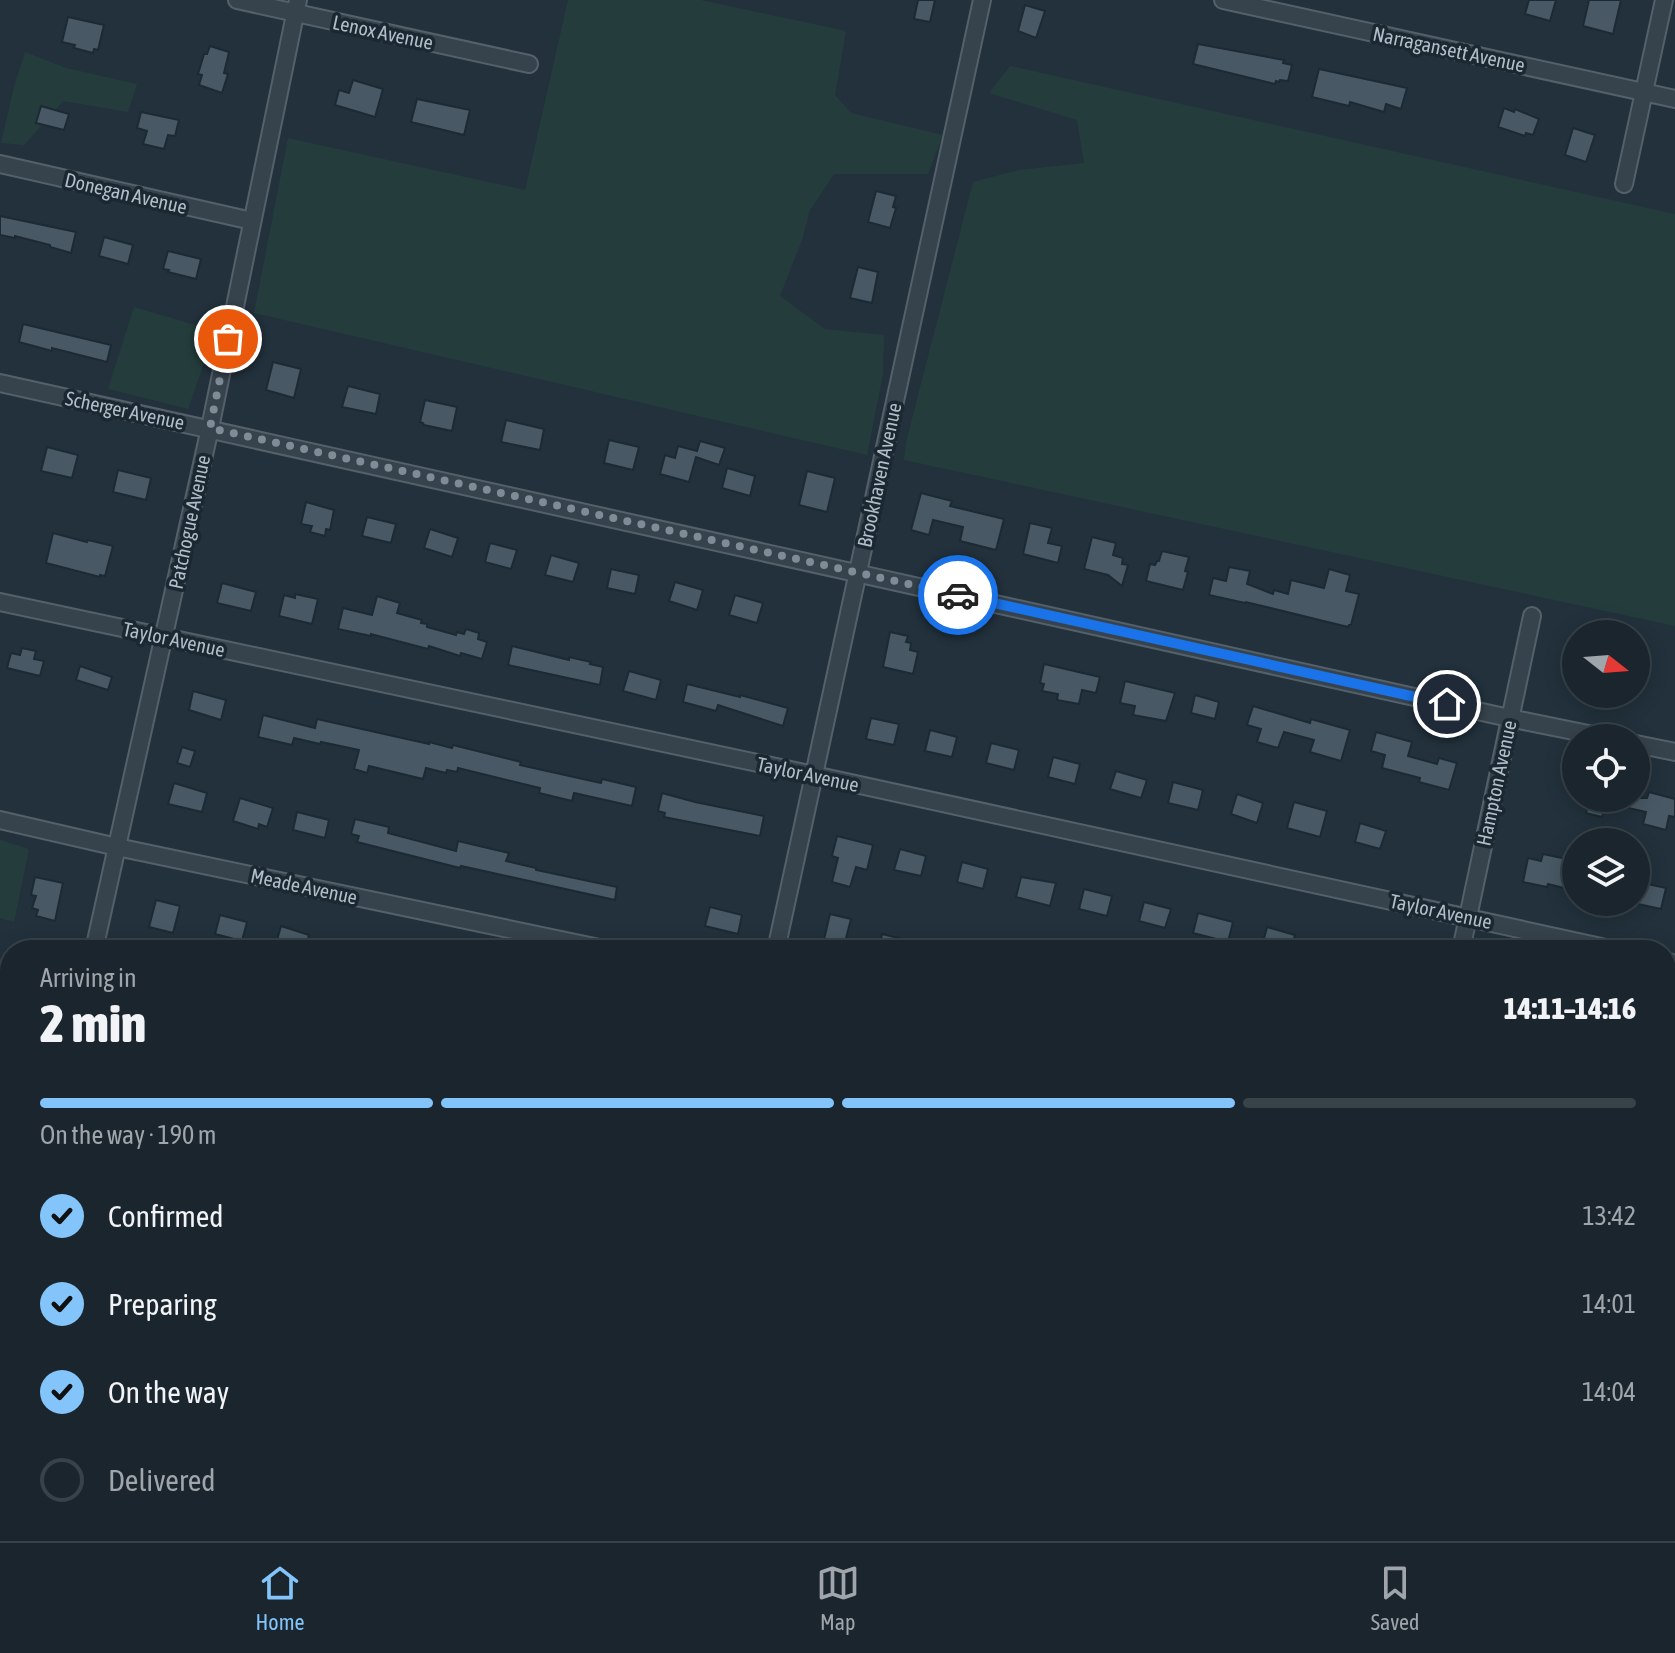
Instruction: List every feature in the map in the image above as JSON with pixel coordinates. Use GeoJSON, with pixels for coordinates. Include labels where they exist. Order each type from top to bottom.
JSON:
{"type":"FeatureCollection","features":[{"type":"Feature","properties":{"kind":"street","name":"Lenox Avenue"},"geometry":{"type":"LineString","coordinates":[[237,0],[297,6],[529,64]]}},
{"type":"Feature","properties":{"kind":"street","name":"Brookhaven Avenue"},"geometry":{"type":"LineString","coordinates":[[778,940],[982,0]]}},
{"type":"Feature","properties":{"kind":"street","name":"Narragansett Avenue"},"geometry":{"type":"LineString","coordinates":[[1223,0],[1675,99]]}},
{"type":"Feature","properties":{"kind":"street"},"geometry":{"type":"LineString","coordinates":[[1624,184],[1664,0]]}},
{"type":"Feature","properties":{"kind":"street","name":"Patchogue Avenue"},"geometry":{"type":"LineString","coordinates":[[96,940],[210,428],[297,6]]}},
{"type":"Feature","properties":{"kind":"street","name":"Donegan Avenue"},"geometry":{"type":"LineString","coordinates":[[0,164],[252,221]]}},
{"type":"Feature","properties":{"kind":"street","name":"Scherger Avenue"},"geometry":{"type":"LineString","coordinates":[[0,383],[1562,729]]}},
{"type":"Feature","properties":{"kind":"street","name":"Taylor Avenue"},"geometry":{"type":"LineString","coordinates":[[0,602],[1570,940]]}},
{"type":"Feature","properties":{"kind":"street","name":"Hampton Avenue"},"geometry":{"type":"LineString","coordinates":[[1463,940],[1532,616]]}},
{"type":"Feature","properties":{"kind":"street"},"geometry":{"type":"LineString","coordinates":[[1650,747],[1675,752]]}},
{"type":"Feature","properties":{"kind":"street","name":"Meade Avenue"},"geometry":{"type":"LineString","coordinates":[[0,820],[561,940]]}},
{"type":"Feature","properties":{"kind":"green space"},"geometry":{"type":"Polygon","coordinates":[[[568,0],[701,0],[846,31],[835,95],[851,113],[943,135],[928,174],[834,174],[810,210],[780,296],[825,329],[884,335],[883,374],[867,455],[254,313],[288,138],[525,190],[568,0]]]}},
{"type":"Feature","properties":{"kind":"green space"},"geometry":{"type":"Polygon","coordinates":[[[25,52],[66,68],[137,84],[128,112],[63,101],[24,145],[1,143],[25,52]]]}},
{"type":"Feature","properties":{"kind":"green space"},"geometry":{"type":"Polygon","coordinates":[[[1010,66],[1675,214],[1675,626],[904,460],[973,182],[1019,170],[1084,163],[1077,120],[989,93],[1010,66]]]}},
{"type":"Feature","properties":{"kind":"green space"},"geometry":{"type":"Polygon","coordinates":[[[134,307],[215,331],[188,409],[108,389],[134,307]]]}},
{"type":"Feature","properties":{"kind":"green space"},"geometry":{"type":"Polygon","coordinates":[[[0,840],[29,849],[14,922],[0,918],[0,840]]]}},
{"type":"Feature","properties":{"kind":"building"},"geometry":{"type":"Polygon","coordinates":[[[918,0],[935,0],[930,22],[914,19],[918,0]]]}},
{"type":"Feature","properties":{"kind":"building"},"geometry":{"type":"Polygon","coordinates":[[[1529,0],[1556,0],[1550,21],[1525,14],[1529,0]]]}},
{"type":"Feature","properties":{"kind":"building"},"geometry":{"type":"Polygon","coordinates":[[[1589,0],[1621,0],[1613,34],[1583,26],[1589,0]]]}},
{"type":"Feature","properties":{"kind":"building"},"geometry":{"type":"Polygon","coordinates":[[[1025,5],[1045,11],[1036,38],[1018,31],[1025,5]]]}},
{"type":"Feature","properties":{"kind":"building"},"geometry":{"type":"Polygon","coordinates":[[[68,17],[104,25],[98,50],[94,49],[93,53],[62,42],[68,17]]]}},
{"type":"Feature","properties":{"kind":"building"},"geometry":{"type":"Polygon","coordinates":[[[1198,44],[1284,60],[1283,63],[1292,65],[1288,81],[1280,80],[1275,84],[1193,64],[1198,44]]]}},
{"type":"Feature","properties":{"kind":"building"},"geometry":{"type":"Polygon","coordinates":[[[210,46],[229,52],[224,73],[228,74],[222,93],[199,85],[202,75],[198,74],[210,46]]]}},
{"type":"Feature","properties":{"kind":"building"},"geometry":{"type":"Polygon","coordinates":[[[1319,69],[1407,88],[1401,109],[1386,104],[1384,112],[1350,102],[1349,106],[1312,97],[1319,69]]]}},
{"type":"Feature","properties":{"kind":"building"},"geometry":{"type":"Polygon","coordinates":[[[353,80],[383,89],[375,117],[335,105],[339,90],[349,93],[353,80]]]}},
{"type":"Feature","properties":{"kind":"building"},"geometry":{"type":"Polygon","coordinates":[[[417,99],[470,110],[464,135],[411,122],[417,99]]]}},
{"type":"Feature","properties":{"kind":"building"},"geometry":{"type":"Polygon","coordinates":[[[41,106],[69,114],[64,130],[36,123],[41,106]]]}},
{"type":"Feature","properties":{"kind":"building"},"geometry":{"type":"Polygon","coordinates":[[[1504,108],[1539,119],[1533,135],[1526,133],[1525,136],[1498,127],[1504,108]]]}},
{"type":"Feature","properties":{"kind":"building"},"geometry":{"type":"Polygon","coordinates":[[[141,112],[179,120],[175,136],[168,135],[164,149],[143,144],[147,131],[137,128],[141,112]]]}},
{"type":"Feature","properties":{"kind":"building"},"geometry":{"type":"Polygon","coordinates":[[[1573,128],[1595,135],[1586,162],[1565,155],[1573,128]]]}},
{"type":"Feature","properties":{"kind":"building"},"geometry":{"type":"Polygon","coordinates":[[[876,191],[896,196],[890,228],[868,222],[876,191]]]}},
{"type":"Feature","properties":{"kind":"building"},"geometry":{"type":"Polygon","coordinates":[[[0,216],[76,232],[71,253],[15,236],[0,235],[0,216]]]}},
{"type":"Feature","properties":{"kind":"building"},"geometry":{"type":"Polygon","coordinates":[[[104,237],[133,245],[128,264],[99,256],[104,237]]]}},
{"type":"Feature","properties":{"kind":"building"},"geometry":{"type":"Polygon","coordinates":[[[168,251],[201,259],[196,279],[163,269],[168,251]]]}},
{"type":"Feature","properties":{"kind":"building"},"geometry":{"type":"Polygon","coordinates":[[[858,267],[878,272],[872,303],[850,298],[858,267]]]}},
{"type":"Feature","properties":{"kind":"building"},"geometry":{"type":"Polygon","coordinates":[[[23,324],[111,345],[107,362],[19,342],[23,324]]]}},
{"type":"Feature","properties":{"kind":"building"},"geometry":{"type":"Polygon","coordinates":[[[273,362],[301,369],[294,398],[266,390],[273,362]]]}},
{"type":"Feature","properties":{"kind":"building"},"geometry":{"type":"Polygon","coordinates":[[[348,386],[380,394],[376,414],[342,407],[348,386]]]}},
{"type":"Feature","properties":{"kind":"building"},"geometry":{"type":"Polygon","coordinates":[[[425,400],[457,407],[452,431],[420,422],[425,400]]]}},
{"type":"Feature","properties":{"kind":"building"},"geometry":{"type":"Polygon","coordinates":[[[506,420],[544,429],[540,450],[501,442],[506,420]]]}},
{"type":"Feature","properties":{"kind":"building"},"geometry":{"type":"Polygon","coordinates":[[[609,440],[639,447],[633,470],[604,463],[609,440]]]}},
{"type":"Feature","properties":{"kind":"building"},"geometry":{"type":"Polygon","coordinates":[[[700,441],[725,448],[719,465],[696,457],[689,482],[660,474],[665,455],[675,458],[678,446],[697,451],[700,441]]]}},
{"type":"Feature","properties":{"kind":"building"},"geometry":{"type":"Polygon","coordinates":[[[47,447],[78,455],[72,478],[41,471],[47,447]]]}},
{"type":"Feature","properties":{"kind":"building"},"geometry":{"type":"Polygon","coordinates":[[[727,468],[755,476],[750,496],[722,488],[727,468]]]}},
{"type":"Feature","properties":{"kind":"building"},"geometry":{"type":"Polygon","coordinates":[[[118,470],[151,478],[146,500],[113,492],[118,470]]]}},
{"type":"Feature","properties":{"kind":"building"},"geometry":{"type":"Polygon","coordinates":[[[807,471],[835,478],[827,512],[799,505],[807,471]]]}},
{"type":"Feature","properties":{"kind":"building"},"geometry":{"type":"Polygon","coordinates":[[[921,493],[952,501],[950,506],[1004,519],[996,550],[960,541],[963,527],[933,520],[929,535],[911,530],[921,493]]]}},
{"type":"Feature","properties":{"kind":"building"},"geometry":{"type":"Polygon","coordinates":[[[306,502],[334,510],[330,530],[326,529],[325,536],[310,532],[312,526],[301,524],[306,502]]]}},
{"type":"Feature","properties":{"kind":"building"},"geometry":{"type":"Polygon","coordinates":[[[367,517],[396,524],[391,543],[362,536],[367,517]]]}},
{"type":"Feature","properties":{"kind":"building"},"geometry":{"type":"Polygon","coordinates":[[[1030,523],[1052,528],[1048,543],[1062,546],[1058,563],[1023,554],[1030,523]]]}},
{"type":"Feature","properties":{"kind":"building"},"geometry":{"type":"Polygon","coordinates":[[[430,529],[458,538],[452,557],[424,548],[430,529]]]}},
{"type":"Feature","properties":{"kind":"building"},"geometry":{"type":"Polygon","coordinates":[[[53,533],[113,546],[105,576],[46,563],[53,533]]]}},
{"type":"Feature","properties":{"kind":"building"},"geometry":{"type":"Polygon","coordinates":[[[1092,537],[1116,543],[1113,555],[1123,558],[1122,564],[1128,565],[1122,586],[1108,575],[1084,569],[1092,537]]]}},
{"type":"Feature","properties":{"kind":"building"},"geometry":{"type":"Polygon","coordinates":[[[490,543],[517,550],[511,569],[485,562],[490,543]]]}},
{"type":"Feature","properties":{"kind":"building"},"geometry":{"type":"Polygon","coordinates":[[[1162,551],[1189,557],[1183,590],[1146,581],[1150,564],[1155,565],[1159,561],[1162,551]]]}},
{"type":"Feature","properties":{"kind":"building"},"geometry":{"type":"Polygon","coordinates":[[[551,555],[579,563],[573,582],[545,575],[551,555]]]}},
{"type":"Feature","properties":{"kind":"building"},"geometry":{"type":"Polygon","coordinates":[[[1229,567],[1250,571],[1247,584],[1273,594],[1274,590],[1288,594],[1291,580],[1324,588],[1329,569],[1350,575],[1346,591],[1359,594],[1351,625],[1348,627],[1209,595],[1213,578],[1226,581],[1229,567]]]}},
{"type":"Feature","properties":{"kind":"building"},"geometry":{"type":"Polygon","coordinates":[[[611,569],[639,575],[635,594],[607,588],[611,569]]]}},
{"type":"Feature","properties":{"kind":"building"},"geometry":{"type":"Polygon","coordinates":[[[675,582],[703,590],[697,610],[669,601],[675,582]]]}},
{"type":"Feature","properties":{"kind":"building"},"geometry":{"type":"Polygon","coordinates":[[[222,583],[256,592],[251,611],[217,603],[222,583]]]}},
{"type":"Feature","properties":{"kind":"building"},"geometry":{"type":"Polygon","coordinates":[[[295,594],[318,599],[312,624],[279,616],[284,595],[295,598],[295,594]]]}},
{"type":"Feature","properties":{"kind":"building"},"geometry":{"type":"Polygon","coordinates":[[[735,595],[763,603],[757,623],[729,615],[735,595]]]}},
{"type":"Feature","properties":{"kind":"building"},"geometry":{"type":"Polygon","coordinates":[[[377,596],[400,603],[397,613],[422,620],[421,623],[427,624],[427,627],[456,635],[457,632],[464,634],[466,629],[479,633],[478,639],[487,642],[482,659],[338,629],[343,608],[372,615],[377,596]]]}},
{"type":"Feature","properties":{"kind":"building"},"geometry":{"type":"Polygon","coordinates":[[[890,632],[908,636],[906,642],[911,643],[910,650],[918,652],[913,674],[883,667],[890,632]]]}},
{"type":"Feature","properties":{"kind":"building"},"geometry":{"type":"Polygon","coordinates":[[[512,646],[603,667],[600,685],[508,665],[512,646]]]}},
{"type":"Feature","properties":{"kind":"building"},"geometry":{"type":"Polygon","coordinates":[[[22,648],[36,651],[34,659],[44,661],[40,676],[7,668],[11,653],[20,655],[22,648]]]}},
{"type":"Feature","properties":{"kind":"building"},"geometry":{"type":"Polygon","coordinates":[[[1044,664],[1100,677],[1096,693],[1082,690],[1079,704],[1057,700],[1058,694],[1042,691],[1044,684],[1040,683],[1044,664]]]}},
{"type":"Feature","properties":{"kind":"building"},"geometry":{"type":"Polygon","coordinates":[[[80,666],[112,677],[108,690],[76,680],[80,666]]]}},
{"type":"Feature","properties":{"kind":"building"},"geometry":{"type":"Polygon","coordinates":[[[629,671],[661,680],[656,700],[623,691],[629,671]]]}},
{"type":"Feature","properties":{"kind":"building"},"geometry":{"type":"Polygon","coordinates":[[[1125,681],[1175,693],[1166,721],[1133,715],[1135,706],[1120,703],[1125,681]]]}},
{"type":"Feature","properties":{"kind":"building"},"geometry":{"type":"Polygon","coordinates":[[[687,684],[788,708],[783,726],[718,705],[716,711],[683,702],[687,684]]]}},
{"type":"Feature","properties":{"kind":"building"},"geometry":{"type":"Polygon","coordinates":[[[193,691],[226,700],[221,720],[189,710],[193,691]]]}},
{"type":"Feature","properties":{"kind":"building"},"geometry":{"type":"Polygon","coordinates":[[[1195,695],[1219,702],[1215,719],[1191,713],[1195,695]]]}},
{"type":"Feature","properties":{"kind":"building"},"geometry":{"type":"Polygon","coordinates":[[[1253,706],[1310,723],[1311,719],[1350,730],[1341,761],[1310,752],[1314,740],[1284,732],[1278,748],[1257,742],[1261,729],[1247,725],[1253,706]]]}},
{"type":"Feature","properties":{"kind":"building"},"geometry":{"type":"Polygon","coordinates":[[[263,715],[315,728],[317,719],[429,744],[452,748],[453,745],[521,762],[520,765],[601,783],[602,779],[636,787],[632,806],[574,793],[572,801],[539,793],[540,788],[458,768],[457,772],[447,770],[446,773],[426,768],[423,779],[369,766],[367,773],[354,769],[359,750],[294,738],[292,745],[258,737],[263,715]]]}},
{"type":"Feature","properties":{"kind":"building"},"geometry":{"type":"Polygon","coordinates":[[[871,718],[899,724],[894,745],[866,739],[871,718]]]}},
{"type":"Feature","properties":{"kind":"building"},"geometry":{"type":"Polygon","coordinates":[[[930,730],[957,737],[952,757],[925,751],[930,730]]]}},
{"type":"Feature","properties":{"kind":"building"},"geometry":{"type":"Polygon","coordinates":[[[1376,732],[1412,742],[1408,756],[1437,764],[1439,758],[1457,763],[1449,790],[1382,768],[1385,755],[1371,751],[1376,732]]]}},
{"type":"Feature","properties":{"kind":"building"},"geometry":{"type":"Polygon","coordinates":[[[991,743],[1019,750],[1014,770],[986,763],[991,743]]]}},
{"type":"Feature","properties":{"kind":"building"},"geometry":{"type":"Polygon","coordinates":[[[182,747],[195,751],[190,767],[177,763],[182,747]]]}},
{"type":"Feature","properties":{"kind":"building"},"geometry":{"type":"Polygon","coordinates":[[[1053,757],[1080,764],[1075,784],[1048,777],[1053,757]]]}},
{"type":"Feature","properties":{"kind":"building"},"geometry":{"type":"Polygon","coordinates":[[[1116,771],[1147,780],[1141,798],[1110,789],[1116,771]]]}},
{"type":"Feature","properties":{"kind":"building"},"geometry":{"type":"Polygon","coordinates":[[[1173,782],[1203,790],[1198,810],[1168,803],[1173,782]]]}},
{"type":"Feature","properties":{"kind":"building"},"geometry":{"type":"Polygon","coordinates":[[[174,783],[207,793],[202,812],[168,804],[174,783]]]}},
{"type":"Feature","properties":{"kind":"building"},"geometry":{"type":"Polygon","coordinates":[[[1650,792],[1675,799],[1675,817],[1669,816],[1666,830],[1643,824],[1646,812],[1650,812],[1650,792]]]}},
{"type":"Feature","properties":{"kind":"building"},"geometry":{"type":"Polygon","coordinates":[[[662,793],[764,816],[760,836],[664,817],[665,813],[658,811],[662,793]]]}},
{"type":"Feature","properties":{"kind":"building"},"geometry":{"type":"Polygon","coordinates":[[[1237,794],[1263,803],[1257,823],[1231,814],[1237,794]]]}},
{"type":"Feature","properties":{"kind":"building"},"geometry":{"type":"Polygon","coordinates":[[[240,798],[273,808],[267,827],[259,824],[258,829],[233,821],[240,798]]]}},
{"type":"Feature","properties":{"kind":"building"},"geometry":{"type":"Polygon","coordinates":[[[1294,802],[1327,811],[1320,837],[1287,828],[1294,802]]]}},
{"type":"Feature","properties":{"kind":"building"},"geometry":{"type":"Polygon","coordinates":[[[297,812],[329,820],[325,838],[293,830],[297,812]]]}},
{"type":"Feature","properties":{"kind":"building"},"geometry":{"type":"Polygon","coordinates":[[[1586,812],[1603,812],[1602,817],[1586,812]]]}},
{"type":"Feature","properties":{"kind":"building"},"geometry":{"type":"Polygon","coordinates":[[[355,819],[389,827],[388,833],[456,851],[458,841],[509,853],[506,861],[617,887],[615,900],[460,868],[357,842],[359,836],[351,834],[355,819]]]}},
{"type":"Feature","properties":{"kind":"building"},"geometry":{"type":"Polygon","coordinates":[[[1360,823],[1386,831],[1380,849],[1355,842],[1360,823]]]}},
{"type":"Feature","properties":{"kind":"building"},"geometry":{"type":"Polygon","coordinates":[[[837,836],[873,845],[867,870],[856,867],[850,887],[832,882],[838,858],[832,856],[837,836]]]}},
{"type":"Feature","properties":{"kind":"building"},"geometry":{"type":"Polygon","coordinates":[[[900,849],[926,856],[921,876],[894,870],[900,849]]]}},
{"type":"Feature","properties":{"kind":"building"},"geometry":{"type":"Polygon","coordinates":[[[1543,854],[1562,858],[1562,888],[1523,882],[1528,858],[1541,861],[1543,854]]]}},
{"type":"Feature","properties":{"kind":"building"},"geometry":{"type":"Polygon","coordinates":[[[962,862],[988,869],[983,889],[957,882],[962,862]]]}},
{"type":"Feature","properties":{"kind":"building"},"geometry":{"type":"Polygon","coordinates":[[[35,877],[63,883],[55,921],[36,916],[38,910],[32,908],[36,896],[31,895],[35,877]]]}},
{"type":"Feature","properties":{"kind":"building"},"geometry":{"type":"Polygon","coordinates":[[[1021,877],[1056,883],[1050,906],[1016,897],[1021,877]]]}},
{"type":"Feature","properties":{"kind":"building"},"geometry":{"type":"Polygon","coordinates":[[[1650,885],[1666,888],[1661,909],[1650,907],[1650,885]]]}},
{"type":"Feature","properties":{"kind":"building"},"geometry":{"type":"Polygon","coordinates":[[[1084,889],[1112,896],[1107,916],[1079,909],[1084,889]]]}},
{"type":"Feature","properties":{"kind":"building"},"geometry":{"type":"Polygon","coordinates":[[[156,900],[180,906],[173,933],[149,927],[156,900]]]}},
{"type":"Feature","properties":{"kind":"building"},"geometry":{"type":"Polygon","coordinates":[[[1144,902],[1171,909],[1165,928],[1139,921],[1144,902]]]}},
{"type":"Feature","properties":{"kind":"building"},"geometry":{"type":"Polygon","coordinates":[[[710,907],[742,915],[738,934],[705,926],[710,907]]]}},
{"type":"Feature","properties":{"kind":"building"},"geometry":{"type":"Polygon","coordinates":[[[1198,913],[1233,922],[1228,940],[1193,933],[1198,913]]]}},
{"type":"Feature","properties":{"kind":"building"},"geometry":{"type":"Polygon","coordinates":[[[830,914],[851,919],[846,940],[824,940],[830,914]]]}},
{"type":"Feature","properties":{"kind":"building"},"geometry":{"type":"Polygon","coordinates":[[[220,915],[247,922],[242,940],[215,934],[220,915]]]}},
{"type":"Feature","properties":{"kind":"building"},"geometry":{"type":"Polygon","coordinates":[[[281,926],[309,935],[308,940],[277,940],[281,926]]]}},
{"type":"Feature","properties":{"kind":"building"},"geometry":{"type":"Polygon","coordinates":[[[1267,927],[1295,935],[1294,940],[1264,940],[1267,927]]]}},
{"type":"Feature","properties":{"kind":"building"},"geometry":{"type":"Polygon","coordinates":[[[882,934],[907,940],[881,940],[882,934]]]}},
{"type":"Feature","properties":{"kind":"way so far"},"geometry":{"type":"LineString","coordinates":[[228,339],[210,428],[958,595]]}},
{"type":"Feature","properties":{"kind":"route"},"geometry":{"type":"LineString","coordinates":[[958,595],[1447,704]]}}]}
